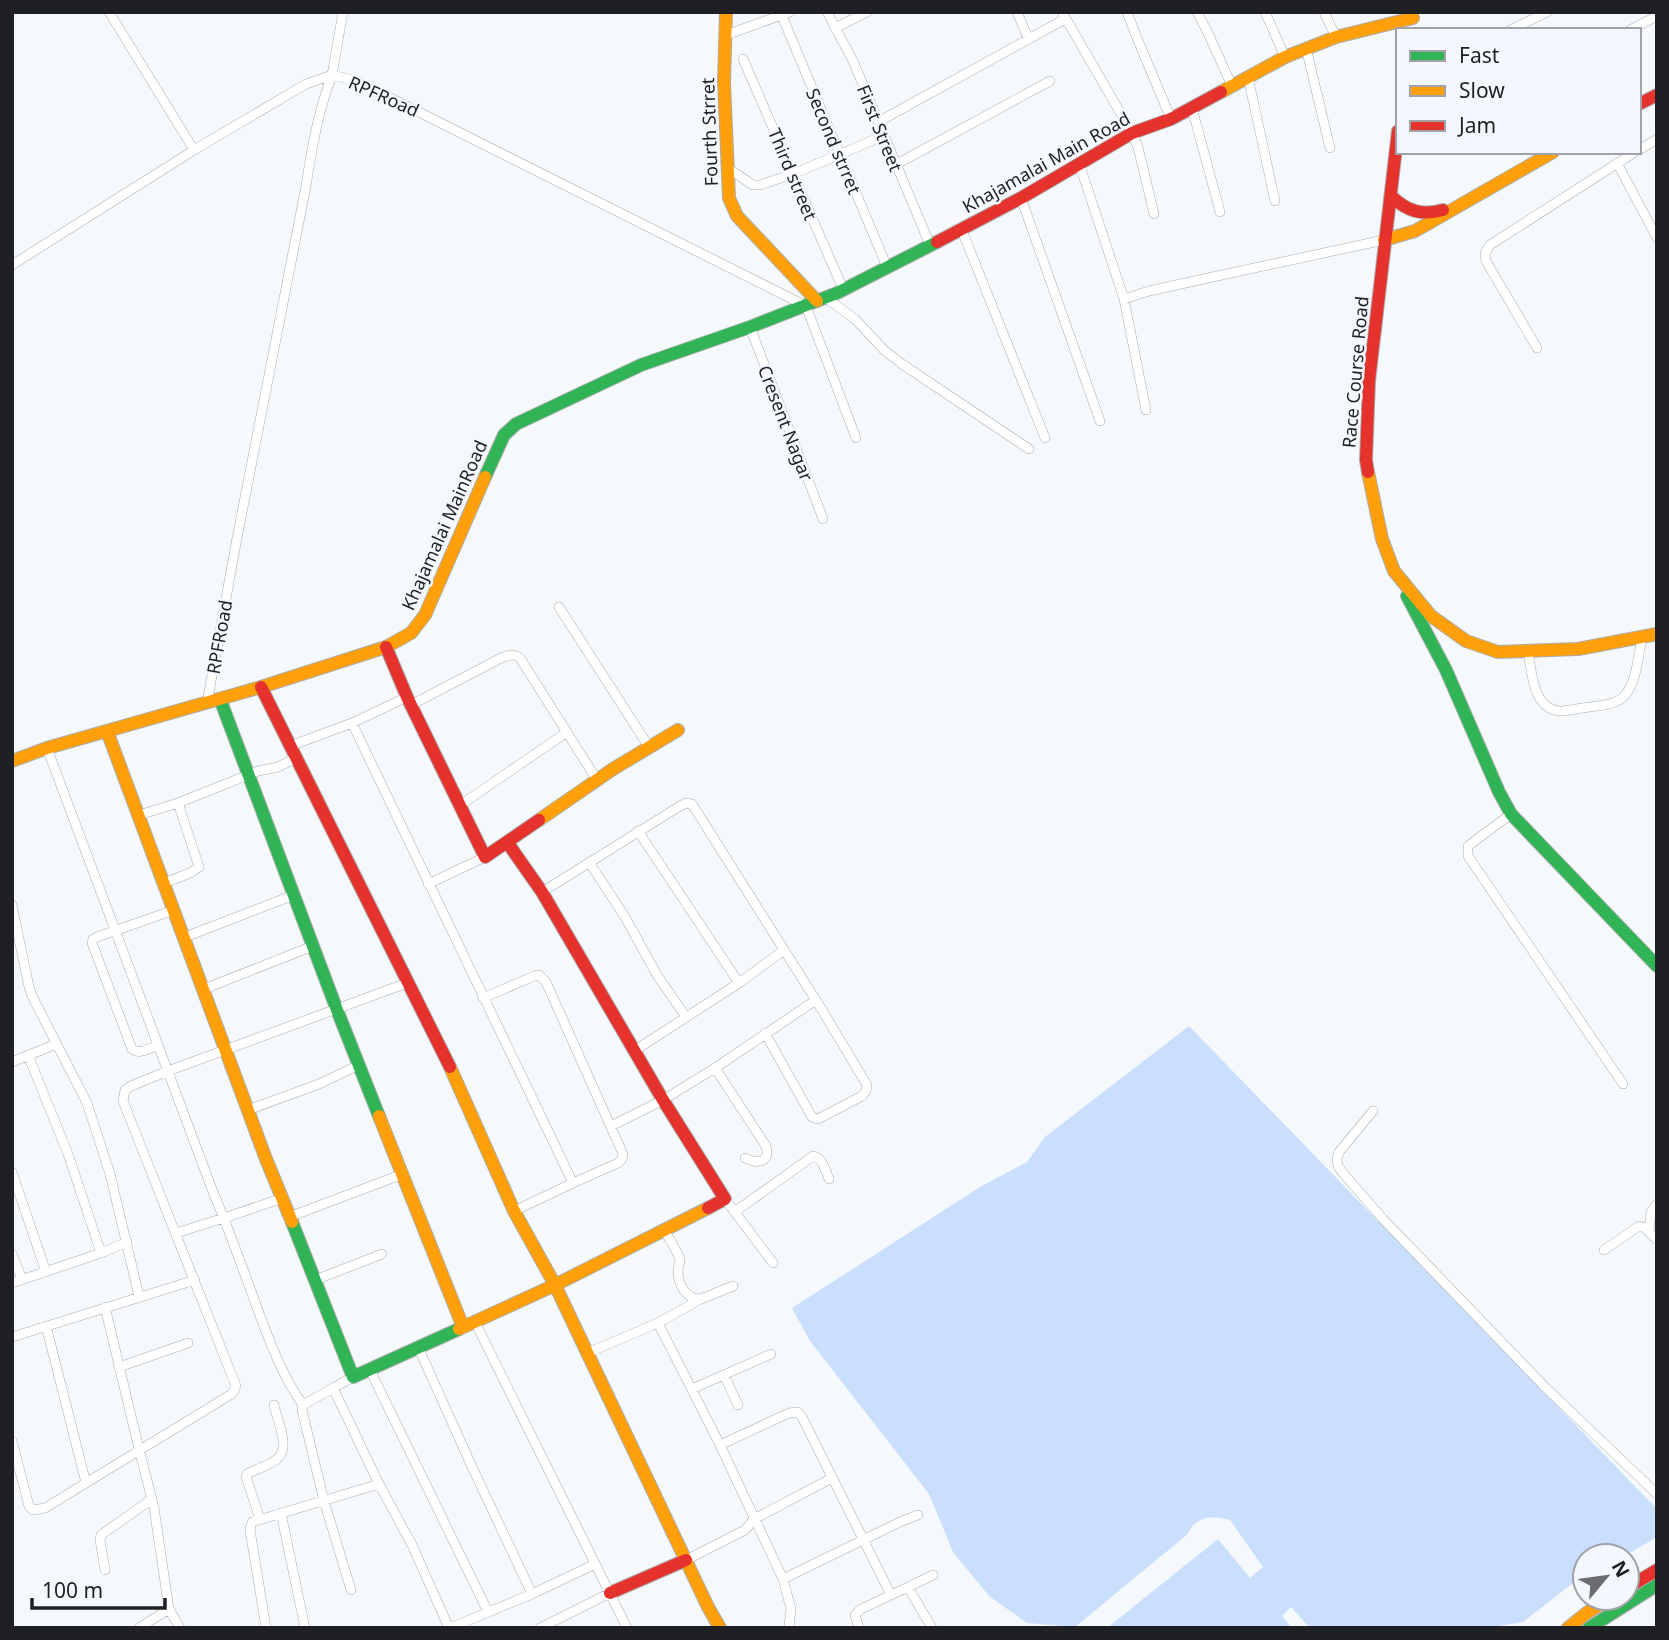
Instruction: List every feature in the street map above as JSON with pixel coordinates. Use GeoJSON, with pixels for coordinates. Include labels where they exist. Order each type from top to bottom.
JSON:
{"type":"FeatureCollection","features":[{"type":"Feature","properties":{"kind":"main road","name":"Fourth Strret"},"geometry":{"type":"LineString","coordinates":[[726,12],[724,82],[729,198],[737,216],[816,302]]}},
{"type":"Feature","properties":{"kind":"main road","name":"Khajamalai Main Road"},"geometry":{"type":"LineString","coordinates":[[816,302],[1021,198],[1132,133],[1171,119],[1286,57],[1336,37],[1413,20]]}},
{"type":"Feature","properties":{"kind":"main road"},"geometry":{"type":"LineString","coordinates":[[1641,103],[1657,95]]}},
{"type":"Feature","properties":{"kind":"main road","name":"Race Course Road"},"geometry":{"type":"LineString","coordinates":[[1396,154],[1369,381],[1366,460],[1382,539],[1394,571],[1431,616],[1466,640],[1498,652],[1578,649],[1657,635]]}},
{"type":"Feature","properties":{"kind":"main road"},"geometry":{"type":"LineString","coordinates":[[1384,240],[1415,231],[1549,154]]}},
{"type":"Feature","properties":{"kind":"main road"},"geometry":{"type":"LineString","coordinates":[[1391,196],[1402,207],[1415,213],[1435,213],[1457,206]]}},
{"type":"Feature","properties":{"kind":"main road","name":"Khajamalai MainRoad"},"geometry":{"type":"LineString","coordinates":[[12,761],[47,748],[261,687],[386,647],[411,634],[425,615],[482,481],[510,428],[641,365],[816,302]]}},
{"type":"Feature","properties":{"kind":"main road"},"geometry":{"type":"LineString","coordinates":[[1394,571],[1446,670],[1511,814],[1657,966]]}},
{"type":"Feature","properties":{"kind":"main road"},"geometry":{"type":"LineString","coordinates":[[386,647],[409,701],[485,857],[597,780],[678,730]]}},
{"type":"Feature","properties":{"kind":"main road"},"geometry":{"type":"LineString","coordinates":[[261,687],[463,1094],[514,1211],[555,1285],[720,1628]]}},
{"type":"Feature","properties":{"kind":"main road"},"geometry":{"type":"LineString","coordinates":[[213,701],[249,776],[402,1174],[469,1324]]}},
{"type":"Feature","properties":{"kind":"main road"},"geometry":{"type":"LineString","coordinates":[[107,731],[265,1158],[353,1377],[555,1285],[725,1199],[663,1100],[542,892],[507,842]]}},
{"type":"Feature","properties":{"kind":"main road"},"geometry":{"type":"LineString","coordinates":[[610,1593],[686,1560]]}},
{"type":"Feature","properties":{"kind":"main road"},"geometry":{"type":"LineString","coordinates":[[1641,1580],[1657,1570]]}},
{"type":"Feature","properties":{"kind":"main road"},"geometry":{"type":"LineString","coordinates":[[1589,1628],[1655,1591]]}},
{"type":"Feature","properties":{"kind":"main road"},"geometry":{"type":"LineString","coordinates":[[1568,1628],[1591,1612]]}},
{"type":"Feature","properties":{"kind":"street"},"geometry":{"type":"LineString","coordinates":[[109,12],[194,150]]}},
{"type":"Feature","properties":{"kind":"street"},"geometry":{"type":"LineString","coordinates":[[12,265],[194,150],[306,85],[332,75],[343,12]]}},
{"type":"Feature","properties":{"kind":"street","name":"First Street"},"geometry":{"type":"LineString","coordinates":[[827,12],[853,61],[930,245]]}},
{"type":"Feature","properties":{"kind":"street"},"geometry":{"type":"LineString","coordinates":[[835,28],[867,12]]}},
{"type":"Feature","properties":{"kind":"street"},"geometry":{"type":"LineString","coordinates":[[1017,12],[1028,38]]}},
{"type":"Feature","properties":{"kind":"street"},"geometry":{"type":"LineString","coordinates":[[1127,12],[1171,119]]}},
{"type":"Feature","properties":{"kind":"street"},"geometry":{"type":"LineString","coordinates":[[1197,12],[1232,86]]}},
{"type":"Feature","properties":{"kind":"street"},"geometry":{"type":"LineString","coordinates":[[1265,12],[1286,57]]}},
{"type":"Feature","properties":{"kind":"street"},"geometry":{"type":"LineString","coordinates":[[1324,12],[1336,37]]}},
{"type":"Feature","properties":{"kind":"street"},"geometry":{"type":"LineString","coordinates":[[1514,28],[1547,12]]}},
{"type":"Feature","properties":{"kind":"street"},"geometry":{"type":"LineString","coordinates":[[726,35],[786,14]]}},
{"type":"Feature","properties":{"kind":"street","name":"Second strret"},"geometry":{"type":"LineString","coordinates":[[786,14],[840,155],[887,267]]}},
{"type":"Feature","properties":{"kind":"street"},"geometry":{"type":"LineString","coordinates":[[878,122],[1064,15],[1132,133],[1138,147],[1154,214]]}},
{"type":"Feature","properties":{"kind":"street"},"geometry":{"type":"LineString","coordinates":[[1634,28],[1657,16]]}},
{"type":"Feature","properties":{"kind":"street"},"geometry":{"type":"LineString","coordinates":[[1306,48],[1330,148]]}},
{"type":"Feature","properties":{"kind":"street","name":"Third street"},"geometry":{"type":"LineString","coordinates":[[743,59],[843,289]]}},
{"type":"Feature","properties":{"kind":"street","name":"RPFRoad"},"geometry":{"type":"LineString","coordinates":[[213,701],[237,538],[306,186],[314,132],[332,75],[357,81],[855,319],[893,358],[1029,449]]}},
{"type":"Feature","properties":{"kind":"street"},"geometry":{"type":"LineString","coordinates":[[1248,77],[1275,201]]}},
{"type":"Feature","properties":{"kind":"street"},"geometry":{"type":"LineString","coordinates":[[895,164],[1050,81]]}},
{"type":"Feature","properties":{"kind":"street"},"geometry":{"type":"LineString","coordinates":[[1192,108],[1220,212]]}},
{"type":"Feature","properties":{"kind":"street"},"geometry":{"type":"LineString","coordinates":[[727,172],[740,176],[753,185],[760,185],[883,136]]}},
{"type":"Feature","properties":{"kind":"street"},"geometry":{"type":"LineString","coordinates":[[1641,149],[1657,139]]}},
{"type":"Feature","properties":{"kind":"street"},"geometry":{"type":"LineString","coordinates":[[1537,348],[1486,261],[1485,253],[1490,245],[1632,154]]}},
{"type":"Feature","properties":{"kind":"street"},"geometry":{"type":"LineString","coordinates":[[1079,163],[1124,299],[1146,410]]}},
{"type":"Feature","properties":{"kind":"street"},"geometry":{"type":"LineString","coordinates":[[1617,163],[1657,238]]}},
{"type":"Feature","properties":{"kind":"street"},"geometry":{"type":"LineString","coordinates":[[1021,198],[1100,421]]}},
{"type":"Feature","properties":{"kind":"street"},"geometry":{"type":"LineString","coordinates":[[961,229],[1045,438]]}},
{"type":"Feature","properties":{"kind":"street"},"geometry":{"type":"LineString","coordinates":[[1124,299],[1384,240]]}},
{"type":"Feature","properties":{"kind":"street"},"geometry":{"type":"LineString","coordinates":[[816,302],[856,438]]}},
{"type":"Feature","properties":{"kind":"street","name":"Cresent Nagar"},"geometry":{"type":"LineString","coordinates":[[750,327],[823,519]]}},
{"type":"Feature","properties":{"kind":"street"},"geometry":{"type":"LineString","coordinates":[[559,607],[649,747]]}},
{"type":"Feature","properties":{"kind":"street"},"geometry":{"type":"LineString","coordinates":[[1528,652],[1534,689],[1544,704],[1554,710],[1563,711],[1612,703],[1623,698],[1635,671],[1642,638]]}},
{"type":"Feature","properties":{"kind":"street"},"geometry":{"type":"LineString","coordinates":[[139,815],[178,803],[258,771],[278,767],[293,752],[352,723],[515,654],[597,780]]}},
{"type":"Feature","properties":{"kind":"street"},"geometry":{"type":"LineString","coordinates":[[352,723],[573,1183]]}},
{"type":"Feature","properties":{"kind":"street"},"geometry":{"type":"LineString","coordinates":[[459,806],[567,733]]}},
{"type":"Feature","properties":{"kind":"street"},"geometry":{"type":"LineString","coordinates":[[47,748],[279,1363],[303,1405],[324,1501],[351,1590]]}},
{"type":"Feature","properties":{"kind":"street"},"geometry":{"type":"LineString","coordinates":[[164,883],[199,867],[178,803]]}},
{"type":"Feature","properties":{"kind":"street"},"geometry":{"type":"LineString","coordinates":[[542,892],[680,806],[692,804],[816,1000],[867,1085],[866,1091],[862,1096],[818,1119],[812,1117],[765,1033]]}},
{"type":"Feature","properties":{"kind":"street"},"geometry":{"type":"LineString","coordinates":[[1511,814],[1468,846],[1468,856],[1623,1084]]}},
{"type":"Feature","properties":{"kind":"street"},"geometry":{"type":"LineString","coordinates":[[638,831],[738,983]]}},
{"type":"Feature","properties":{"kind":"street"},"geometry":{"type":"LineString","coordinates":[[428,884],[485,857]]}},
{"type":"Feature","properties":{"kind":"street"},"geometry":{"type":"LineString","coordinates":[[589,862],[625,917],[657,975],[686,1017]]}},
{"type":"Feature","properties":{"kind":"street"},"geometry":{"type":"LineString","coordinates":[[185,937],[294,895]]}},
{"type":"Feature","properties":{"kind":"street"},"geometry":{"type":"LineString","coordinates":[[12,905],[29,988],[87,1103],[110,1174],[139,1296]]}},
{"type":"Feature","properties":{"kind":"street"},"geometry":{"type":"LineString","coordinates":[[158,1046],[140,1052],[132,1049],[92,943],[93,939],[174,910]]}},
{"type":"Feature","properties":{"kind":"street"},"geometry":{"type":"LineString","coordinates":[[204,989],[313,946]]}},
{"type":"Feature","properties":{"kind":"street"},"geometry":{"type":"LineString","coordinates":[[634,1051],[784,950]]}},
{"type":"Feature","properties":{"kind":"street"},"geometry":{"type":"LineString","coordinates":[[483,998],[534,976],[542,977],[623,1154],[618,1163],[514,1211]]}},
{"type":"Feature","properties":{"kind":"street"},"geometry":{"type":"LineString","coordinates":[[12,1441],[29,1506],[33,1510],[45,1508],[230,1395],[236,1386],[123,1101],[125,1090],[168,1071],[407,984]]}},
{"type":"Feature","properties":{"kind":"street"},"geometry":{"type":"LineString","coordinates":[[611,1126],[663,1100],[816,1000]]}},
{"type":"Feature","properties":{"kind":"street"},"geometry":{"type":"LineString","coordinates":[[12,1062],[56,1044]]}},
{"type":"Feature","properties":{"kind":"street"},"geometry":{"type":"LineString","coordinates":[[28,1055],[68,1154],[101,1253]]}},
{"type":"Feature","properties":{"kind":"street"},"geometry":{"type":"LineString","coordinates":[[248,1110],[319,1084],[359,1065]]}},
{"type":"Feature","properties":{"kind":"street"},"geometry":{"type":"LineString","coordinates":[[715,1068],[768,1153],[766,1158],[754,1163],[745,1158]]}},
{"type":"Feature","properties":{"kind":"street"},"geometry":{"type":"LineString","coordinates":[[1373,1111],[1339,1152],[1337,1159],[1342,1172],[1460,1301],[1657,1494]]}},
{"type":"Feature","properties":{"kind":"street"},"geometry":{"type":"LineString","coordinates":[[736,1211],[813,1156],[821,1161],[829,1179]]}},
{"type":"Feature","properties":{"kind":"street"},"geometry":{"type":"LineString","coordinates":[[12,1172],[46,1272]]}},
{"type":"Feature","properties":{"kind":"street"},"geometry":{"type":"LineString","coordinates":[[289,1217],[402,1174]]}},
{"type":"Feature","properties":{"kind":"street"},"geometry":{"type":"LineString","coordinates":[[176,1233],[283,1198]]}},
{"type":"Feature","properties":{"kind":"street"},"geometry":{"type":"LineString","coordinates":[[725,1199],[773,1263]]}},
{"type":"Feature","properties":{"kind":"street"},"geometry":{"type":"LineString","coordinates":[[1648,1230],[1651,1212],[1657,1204]]}},
{"type":"Feature","properties":{"kind":"street"},"geometry":{"type":"LineString","coordinates":[[1604,1250],[1636,1226],[1648,1230],[1657,1240]]}},
{"type":"Feature","properties":{"kind":"street"},"geometry":{"type":"LineString","coordinates":[[664,1230],[680,1260],[678,1271],[682,1286],[688,1296],[701,1299]]}},
{"type":"Feature","properties":{"kind":"street"},"geometry":{"type":"LineString","coordinates":[[12,1254],[17,1281],[127,1242]]}},
{"type":"Feature","properties":{"kind":"street"},"geometry":{"type":"LineString","coordinates":[[315,1280],[382,1254]]}},
{"type":"Feature","properties":{"kind":"street"},"geometry":{"type":"LineString","coordinates":[[12,1337],[195,1280]]}},
{"type":"Feature","properties":{"kind":"street"},"geometry":{"type":"LineString","coordinates":[[587,1353],[658,1323],[701,1299],[733,1286]]}},
{"type":"Feature","properties":{"kind":"street"},"geometry":{"type":"LineString","coordinates":[[105,1307],[152,1499],[169,1609],[180,1628]]}},
{"type":"Feature","properties":{"kind":"street"},"geometry":{"type":"LineString","coordinates":[[658,1323],[783,1579],[791,1609],[790,1628]]}},
{"type":"Feature","properties":{"kind":"street"},"geometry":{"type":"LineString","coordinates":[[469,1324],[627,1628]]}},
{"type":"Feature","properties":{"kind":"street"},"geometry":{"type":"LineString","coordinates":[[46,1326],[86,1483]]}},
{"type":"Feature","properties":{"kind":"street"},"geometry":{"type":"LineString","coordinates":[[119,1367],[188,1342]]}},
{"type":"Feature","properties":{"kind":"street"},"geometry":{"type":"LineString","coordinates":[[418,1346],[532,1594]]}},
{"type":"Feature","properties":{"kind":"street"},"geometry":{"type":"LineString","coordinates":[[692,1389],[771,1354]]}},
{"type":"Feature","properties":{"kind":"street"},"geometry":{"type":"LineString","coordinates":[[370,1370],[488,1612]]}},
{"type":"Feature","properties":{"kind":"street"},"geometry":{"type":"LineString","coordinates":[[724,1375],[738,1405]]}},
{"type":"Feature","properties":{"kind":"street"},"geometry":{"type":"LineString","coordinates":[[303,1405],[353,1377]]}},
{"type":"Feature","properties":{"kind":"street"},"geometry":{"type":"LineString","coordinates":[[333,1388],[412,1545],[450,1628],[473,1623],[488,1612],[593,1565]]}},
{"type":"Feature","properties":{"kind":"street"},"geometry":{"type":"LineString","coordinates":[[260,1519],[247,1474],[280,1457],[284,1443],[274,1405]]}},
{"type":"Feature","properties":{"kind":"street"},"geometry":{"type":"LineString","coordinates":[[720,1446],[789,1413],[797,1412],[802,1417],[891,1595]]}},
{"type":"Feature","properties":{"kind":"street"},"geometry":{"type":"LineString","coordinates":[[686,1560],[745,1530],[754,1519],[832,1478]]}},
{"type":"Feature","properties":{"kind":"street"},"geometry":{"type":"LineString","coordinates":[[265,1628],[250,1530],[252,1522],[379,1483]]}},
{"type":"Feature","properties":{"kind":"street"},"geometry":{"type":"LineString","coordinates":[[105,1570],[101,1535],[152,1499]]}},
{"type":"Feature","properties":{"kind":"street"},"geometry":{"type":"LineString","coordinates":[[281,1513],[305,1628]]}},
{"type":"Feature","properties":{"kind":"street"},"geometry":{"type":"LineString","coordinates":[[783,1579],[918,1515]]}},
{"type":"Feature","properties":{"kind":"street"},"geometry":{"type":"LineString","coordinates":[[859,1628],[855,1615],[861,1609],[933,1575]]}},
{"type":"Feature","properties":{"kind":"street"},"geometry":{"type":"LineString","coordinates":[[904,1589],[909,1590],[932,1628]]}},
{"type":"Feature","properties":{"kind":"street"},"geometry":{"type":"LineString","coordinates":[[540,1628],[610,1593]]}},
{"type":"Feature","properties":{"kind":"street"},"geometry":{"type":"LineString","coordinates":[[139,1628],[169,1609]]}},
{"type":"Feature","properties":{"kind":"water"},"geometry":{"type":"Polygon","coordinates":[[[1189,1026],[1657,1509],[1657,1537],[1641,1546],[1641,1542],[1571,1542],[1571,1585],[1523,1622],[1487,1628],[1310,1628],[1291,1607],[1282,1616],[1292,1628],[1107,1628],[1218,1539],[1250,1578],[1263,1567],[1230,1520],[1205,1518],[1075,1627],[1027,1623],[989,1596],[953,1552],[929,1494],[810,1341],[792,1308],[980,1187],[1027,1162],[1045,1137],[1189,1026]]]}},
{"type":"Feature","properties":{"kind":"traffic: fast"},"geometry":{"type":"LineString","coordinates":[[485,477],[504,435],[516,424],[641,365],[837,293],[937,242]]}},
{"type":"Feature","properties":{"kind":"traffic: fast"},"geometry":{"type":"LineString","coordinates":[[1407,596],[1446,670],[1511,814],[1657,966]]}},
{"type":"Feature","properties":{"kind":"traffic: fast"},"geometry":{"type":"LineString","coordinates":[[220,699],[379,1116]]}},
{"type":"Feature","properties":{"kind":"traffic: fast"},"geometry":{"type":"LineString","coordinates":[[292,1222],[353,1377],[459,1329]]}},
{"type":"Feature","properties":{"kind":"traffic: fast"},"geometry":{"type":"LineString","coordinates":[[1589,1628],[1657,1585]]}},
{"type":"Feature","properties":{"kind":"traffic: slow"},"geometry":{"type":"LineString","coordinates":[[726,12],[724,82],[729,198],[737,216],[817,301]]}},
{"type":"Feature","properties":{"kind":"traffic: slow"},"geometry":{"type":"LineString","coordinates":[[1221,92],[1285,57],[1336,37],[1413,18]]}},
{"type":"Feature","properties":{"kind":"traffic: slow"},"geometry":{"type":"LineString","coordinates":[[1384,240],[1415,231],[1550,154]]}},
{"type":"Feature","properties":{"kind":"traffic: slow"},"geometry":{"type":"LineString","coordinates":[[1368,472],[1382,539],[1394,571],[1431,616],[1466,641],[1498,652],[1578,649],[1657,634]]}},
{"type":"Feature","properties":{"kind":"traffic: slow"},"geometry":{"type":"LineString","coordinates":[[12,761],[47,748],[261,687],[386,647],[411,633],[425,615],[485,477]]}},
{"type":"Feature","properties":{"kind":"traffic: slow"},"geometry":{"type":"LineString","coordinates":[[539,820],[613,769],[678,730]]}},
{"type":"Feature","properties":{"kind":"traffic: slow"},"geometry":{"type":"LineString","coordinates":[[107,731],[266,1159],[292,1222]]}},
{"type":"Feature","properties":{"kind":"traffic: slow"},"geometry":{"type":"LineString","coordinates":[[450,1067],[514,1211],[555,1285],[459,1329]]}},
{"type":"Feature","properties":{"kind":"traffic: slow"},"geometry":{"type":"LineString","coordinates":[[379,1116],[463,1327]]}},
{"type":"Feature","properties":{"kind":"traffic: slow"},"geometry":{"type":"LineString","coordinates":[[708,1208],[555,1285],[720,1628]]}},
{"type":"Feature","properties":{"kind":"traffic: slow"},"geometry":{"type":"LineString","coordinates":[[1568,1628],[1588,1612]]}},
{"type":"Feature","properties":{"kind":"traffic: jam"},"geometry":{"type":"LineString","coordinates":[[937,242],[1021,198],[1132,133],[1171,119],[1221,92]]}},
{"type":"Feature","properties":{"kind":"traffic: jam"},"geometry":{"type":"LineString","coordinates":[[1641,103],[1657,95]]}},
{"type":"Feature","properties":{"kind":"traffic: jam"},"geometry":{"type":"LineString","coordinates":[[1368,472],[1366,460],[1369,381],[1396,148]]}},
{"type":"Feature","properties":{"kind":"traffic: jam"},"geometry":{"type":"LineString","coordinates":[[1391,196],[1415,211],[1443,210]]}},
{"type":"Feature","properties":{"kind":"traffic: jam"},"geometry":{"type":"LineString","coordinates":[[386,647],[407,697],[485,857],[539,820]]}},
{"type":"Feature","properties":{"kind":"traffic: jam"},"geometry":{"type":"LineString","coordinates":[[261,687],[450,1067]]}},
{"type":"Feature","properties":{"kind":"traffic: jam"},"geometry":{"type":"LineString","coordinates":[[507,842],[542,892],[663,1100],[725,1199],[708,1208]]}},
{"type":"Feature","properties":{"kind":"traffic: jam"},"geometry":{"type":"LineString","coordinates":[[610,1593],[686,1560]]}},
{"type":"Feature","properties":{"kind":"traffic: jam"},"geometry":{"type":"LineString","coordinates":[[1641,1580],[1657,1570]]}}]}
